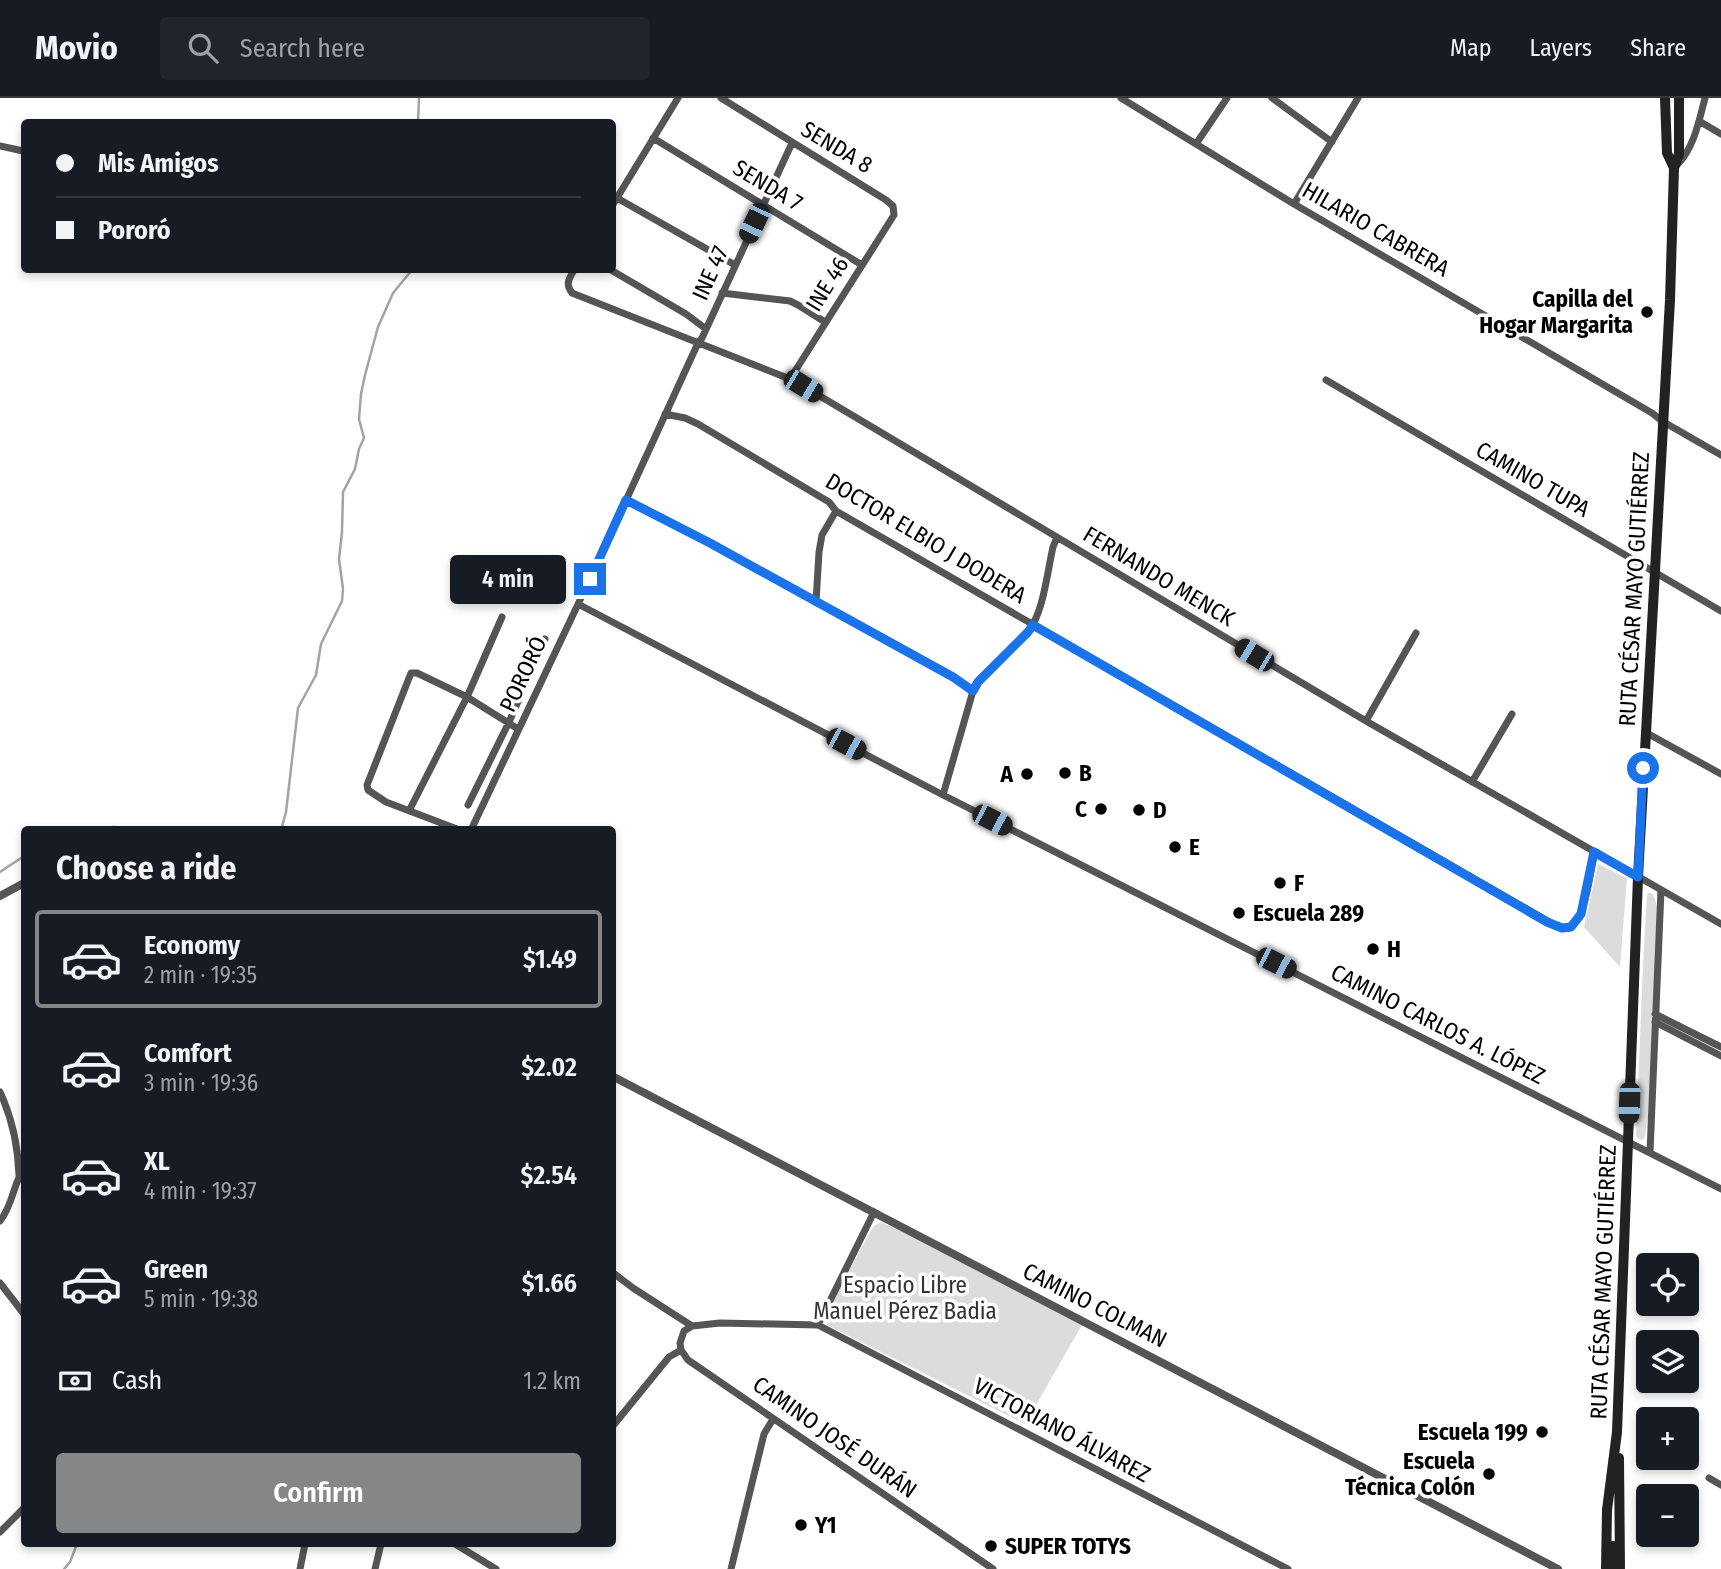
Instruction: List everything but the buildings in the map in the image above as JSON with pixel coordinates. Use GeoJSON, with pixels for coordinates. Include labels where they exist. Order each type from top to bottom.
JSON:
{"type":"FeatureCollection","features":[{"type":"Feature","properties":{"kind":"main road","name":"RUTA CÉSAR MAYO GUTIÉRREZ"},"geometry":{"type":"LineString","coordinates":[[1665,98],[1667,153],[1674,168]]}},
{"type":"Feature","properties":{"kind":"main road","name":"RUTA CÉSAR MAYO GUTIÉRREZ"},"geometry":{"type":"LineString","coordinates":[[1606,1569],[1609,1496],[1617,1433],[1638,877],[1670,300],[1674,168],[1679,154],[1679,98]]}},
{"type":"Feature","properties":{"kind":"main road","name":"RUTA CÉSAR MAYO GUTIÉRREZ"},"geometry":{"type":"LineString","coordinates":[[1617,1433],[1620,1473],[1620,1569]]}},
{"type":"Feature","properties":{"kind":"main road"},"geometry":{"type":"LineString","coordinates":[[1607,1529],[1613,1544],[1613,1569]]}},
{"type":"Feature","properties":{"kind":"street"},"geometry":{"type":"LineString","coordinates":[[616,200],[678,98]]}},
{"type":"Feature","properties":{"kind":"street","name":"SENDA 8"},"geometry":{"type":"LineString","coordinates":[[721,98],[886,200],[894,210]]}},
{"type":"Feature","properties":{"kind":"street","name":"HILARIO CABRERA"},"geometry":{"type":"LineString","coordinates":[[1121,98],[1294,204],[1652,412],[1662,421],[1721,455]]}},
{"type":"Feature","properties":{"kind":"street"},"geometry":{"type":"LineString","coordinates":[[1138,108],[1139,98]]}},
{"type":"Feature","properties":{"kind":"street"},"geometry":{"type":"LineString","coordinates":[[1196,144],[1227,98]]}},
{"type":"Feature","properties":{"kind":"street"},"geometry":{"type":"LineString","coordinates":[[1272,98],[1332,142]]}},
{"type":"Feature","properties":{"kind":"street"},"geometry":{"type":"LineString","coordinates":[[1294,204],[1358,98]]}},
{"type":"Feature","properties":{"kind":"street"},"geometry":{"type":"LineString","coordinates":[[1674,168],[1689,149],[1705,98]]}},
{"type":"Feature","properties":{"kind":"street"},"geometry":{"type":"LineString","coordinates":[[1699,121],[1721,134]]}},
{"type":"Feature","properties":{"kind":"street","name":"SENDA 7"},"geometry":{"type":"LineString","coordinates":[[653,138],[862,265]]}},
{"type":"Feature","properties":{"kind":"street","name":"INE 47"},"geometry":{"type":"LineString","coordinates":[[698,343],[792,143]]}},
{"type":"Feature","properties":{"kind":"street"},"geometry":{"type":"LineString","coordinates":[[0,146],[21,150]]}},
{"type":"Feature","properties":{"kind":"street"},"geometry":{"type":"LineString","coordinates":[[616,203],[734,265]]}},
{"type":"Feature","properties":{"kind":"street","name":"INE 46"},"geometry":{"type":"LineString","coordinates":[[790,379],[894,215],[894,210]]}},
{"type":"Feature","properties":{"kind":"street","name":"FERNANDO MENCK"},"geometry":{"type":"LineString","coordinates":[[572,273],[567,287],[572,293],[790,379],[1366,721],[1721,924]]}},
{"type":"Feature","properties":{"kind":"street"},"geometry":{"type":"LineString","coordinates":[[616,273],[686,314],[706,329]]}},
{"type":"Feature","properties":{"kind":"street"},"geometry":{"type":"LineString","coordinates":[[722,293],[790,301],[825,323]]}},
{"type":"Feature","properties":{"kind":"street","name":"PORORÓ"},"geometry":{"type":"LineString","coordinates":[[473,826],[698,343]]}},
{"type":"Feature","properties":{"kind":"street","name":"CAMINO TUPA"},"geometry":{"type":"LineString","coordinates":[[1326,380],[1721,611]]}},
{"type":"Feature","properties":{"kind":"street","name":"DOCTOR ELBIO J DODERA"},"geometry":{"type":"LineString","coordinates":[[665,414],[698,424],[829,502],[836,511],[1558,928],[1571,927],[1581,914],[1594,852]]}},
{"type":"Feature","properties":{"kind":"street"},"geometry":{"type":"LineString","coordinates":[[626,500],[710,543],[953,677],[973,691]]}},
{"type":"Feature","properties":{"kind":"street"},"geometry":{"type":"LineString","coordinates":[[816,602],[822,535],[836,511]]}},
{"type":"Feature","properties":{"kind":"street"},"geometry":{"type":"LineString","coordinates":[[943,795],[973,691],[978,682],[1033,625],[1040,608],[1057,537]]}},
{"type":"Feature","properties":{"kind":"street","name":"CAMINO CARLOS A. LÓPEZ"},"geometry":{"type":"LineString","coordinates":[[578,604],[943,795],[1721,1189]]}},
{"type":"Feature","properties":{"kind":"street"},"geometry":{"type":"LineString","coordinates":[[409,811],[467,697],[502,617]]}},
{"type":"Feature","properties":{"kind":"street"},"geometry":{"type":"LineString","coordinates":[[1366,721],[1416,633]]}},
{"type":"Feature","properties":{"kind":"street"},"geometry":{"type":"LineString","coordinates":[[468,805],[509,722],[545,639]]}},
{"type":"Feature","properties":{"kind":"street"},"geometry":{"type":"LineString","coordinates":[[451,826],[386,802],[368,790],[367,785],[411,673],[417,673],[467,697],[518,729]]}},
{"type":"Feature","properties":{"kind":"street"},"geometry":{"type":"LineString","coordinates":[[1472,782],[1512,714]]}},
{"type":"Feature","properties":{"kind":"street"},"geometry":{"type":"LineString","coordinates":[[1645,732],[1721,774]]}},
{"type":"Feature","properties":{"kind":"street"},"geometry":{"type":"LineString","coordinates":[[0,896],[21,885]]}},
{"type":"Feature","properties":{"kind":"street","name":"RUTA CÉSAR MAYO GUTIÉRREZ"},"geometry":{"type":"LineString","coordinates":[[1650,1152],[1661,890]]}},
{"type":"Feature","properties":{"kind":"street"},"geometry":{"type":"LineString","coordinates":[[1655,1018],[1721,1047]]}},
{"type":"Feature","properties":{"kind":"street"},"geometry":{"type":"LineString","coordinates":[[1655,1018],[1721,1056]]}},
{"type":"Feature","properties":{"kind":"street","name":"CAMINO COLMAN"},"geometry":{"type":"LineString","coordinates":[[616,1078],[1558,1569]]}},
{"type":"Feature","properties":{"kind":"street"},"geometry":{"type":"LineString","coordinates":[[0,1092],[16,1140],[19,1175]]}},
{"type":"Feature","properties":{"kind":"street"},"geometry":{"type":"LineString","coordinates":[[16,1140],[21,1143]]}},
{"type":"Feature","properties":{"kind":"street"},"geometry":{"type":"LineString","coordinates":[[0,1221],[10,1205],[21,1172]]}},
{"type":"Feature","properties":{"kind":"street"},"geometry":{"type":"LineString","coordinates":[[616,1422],[668,1357],[681,1350],[681,1337],[684,1331],[692,1326],[720,1323],[818,1325],[874,1212]]}},
{"type":"Feature","properties":{"kind":"street"},"geometry":{"type":"LineString","coordinates":[[616,1275],[692,1326]]}},
{"type":"Feature","properties":{"kind":"street"},"geometry":{"type":"LineString","coordinates":[[0,1283],[21,1310]]}},
{"type":"Feature","properties":{"kind":"street","name":"VICTORIANO ÁLVAREZ"},"geometry":{"type":"LineString","coordinates":[[818,1325],[1288,1569]]}},
{"type":"Feature","properties":{"kind":"street","name":"CAMINO JOSÉ DURÁN"},"geometry":{"type":"LineString","coordinates":[[681,1350],[688,1360],[993,1569]]}},
{"type":"Feature","properties":{"kind":"street"},"geometry":{"type":"LineString","coordinates":[[731,1569],[764,1434],[773,1419]]}},
{"type":"Feature","properties":{"kind":"street"},"geometry":{"type":"LineString","coordinates":[[1709,1478],[1721,1485]]}},
{"type":"Feature","properties":{"kind":"street"},"geometry":{"type":"LineString","coordinates":[[0,1532],[21,1511]]}},
{"type":"Feature","properties":{"kind":"street"},"geometry":{"type":"LineString","coordinates":[[300,1569],[304,1547]]}},
{"type":"Feature","properties":{"kind":"street"},"geometry":{"type":"LineString","coordinates":[[375,1569],[379,1547]]}},
{"type":"Feature","properties":{"kind":"street"},"geometry":{"type":"LineString","coordinates":[[461,1547],[496,1569]]}},
{"type":"Feature","properties":{"kind":"green space"},"geometry":{"type":"Polygon","coordinates":[[[1598,864],[1627,878],[1620,967],[1584,927],[1598,864]]]}},
{"type":"Feature","properties":{"kind":"green space"},"geometry":{"type":"Polygon","coordinates":[[[1649,893],[1656,904],[1657,926],[1648,1117],[1644,1139],[1640,1140],[1636,1136],[1643,965],[1649,893]]]}},
{"type":"Feature","properties":{"kind":"green space","name":"Espacio Libre Manuel Pérez Badia"},"geometry":{"type":"Polygon","coordinates":[[[881,1222],[1082,1325],[1025,1424],[827,1325],[826,1313],[869,1234],[874,1226],[881,1222]]]}},
{"type":"Feature","properties":{"kind":"waterway"},"geometry":{"type":"LineString","coordinates":[[418,119],[419,98]]}},
{"type":"Feature","properties":{"kind":"waterway"},"geometry":{"type":"LineString","coordinates":[[282,826],[298,708],[316,675],[321,644],[342,601],[339,559],[343,492],[355,469],[364,438],[359,419],[365,375],[378,327],[393,293],[410,273]]}},
{"type":"Feature","properties":{"kind":"waterway"},"geometry":{"type":"LineString","coordinates":[[0,872],[21,858]]}},
{"type":"Feature","properties":{"kind":"waterway"},"geometry":{"type":"LineString","coordinates":[[64,1569],[76,1547]]}},
{"type":"Feature","properties":{"kind":"place","name":"Capilla del Hogar Margarita"},"geometry":{"type":"Point","coordinates":[1647,312]}},
{"type":"Feature","properties":{"kind":"place","name":"B"},"geometry":{"type":"Point","coordinates":[1065,773]}},
{"type":"Feature","properties":{"kind":"place","name":"A"},"geometry":{"type":"Point","coordinates":[1027,774]}},
{"type":"Feature","properties":{"kind":"place","name":"C"},"geometry":{"type":"Point","coordinates":[1101,809]}},
{"type":"Feature","properties":{"kind":"place","name":"D"},"geometry":{"type":"Point","coordinates":[1139,810]}},
{"type":"Feature","properties":{"kind":"place","name":"E"},"geometry":{"type":"Point","coordinates":[1175,847]}},
{"type":"Feature","properties":{"kind":"place","name":"F"},"geometry":{"type":"Point","coordinates":[1280,883]}},
{"type":"Feature","properties":{"kind":"place","name":"Escuela 289"},"geometry":{"type":"Point","coordinates":[1239,913]}},
{"type":"Feature","properties":{"kind":"place","name":"H"},"geometry":{"type":"Point","coordinates":[1373,949]}},
{"type":"Feature","properties":{"kind":"place","name":"Escuela 199"},"geometry":{"type":"Point","coordinates":[1542,1432]}},
{"type":"Feature","properties":{"kind":"place","name":"Escuela Técnica Colón"},"geometry":{"type":"Point","coordinates":[1489,1474]}},
{"type":"Feature","properties":{"kind":"place","name":"Y1"},"geometry":{"type":"Point","coordinates":[801,1525]}},
{"type":"Feature","properties":{"kind":"place","name":"SUPER TOTYS"},"geometry":{"type":"Point","coordinates":[991,1546]}},
{"type":"Feature","properties":{"kind":"route"},"geometry":{"type":"LineString","coordinates":[[590,579],[626,500],[710,543],[953,677],[973,691],[978,682],[1033,625],[1558,928],[1571,927],[1581,914],[1594,852],[1638,877],[1643,768]]}}]}
